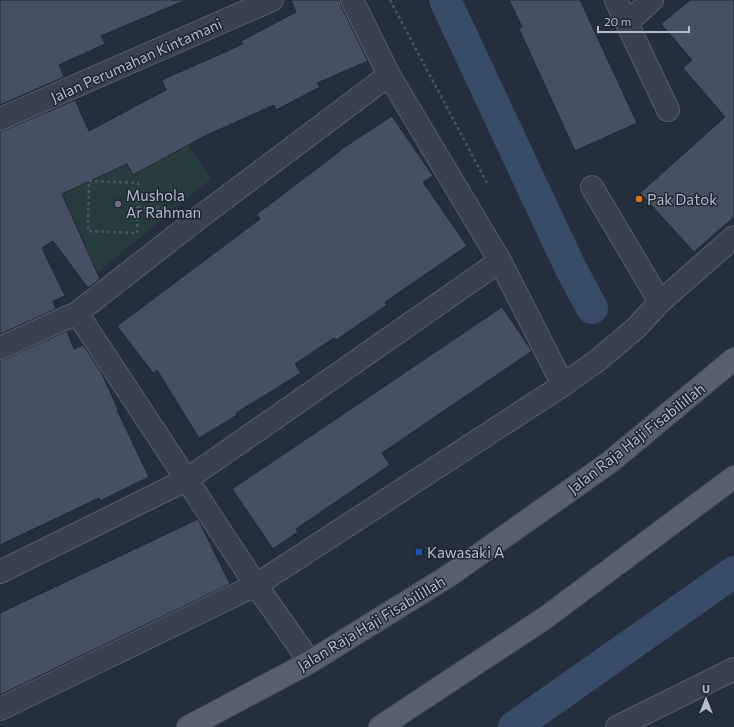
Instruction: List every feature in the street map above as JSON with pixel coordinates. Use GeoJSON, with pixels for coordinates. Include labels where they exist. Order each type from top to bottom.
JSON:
{"type":"FeatureCollection","features":[{"type":"Feature","properties":{"kind":"main road","name":"Jalan Raja Haji Fisabilillah"},"geometry":{"type":"LineString","coordinates":[[188,727],[310,662],[450,575],[610,462],[734,359]]}},
{"type":"Feature","properties":{"kind":"main road"},"geometry":{"type":"LineString","coordinates":[[380,727],[545,618],[734,477]]}},
{"type":"Feature","properties":{"kind":"street","name":"Jalan Perumahan Kintamani"},"geometry":{"type":"LineString","coordinates":[[0,119],[272,0]]}},
{"type":"Feature","properties":{"kind":"street"},"geometry":{"type":"LineString","coordinates":[[352,0],[390,75],[500,262],[563,385]]}},
{"type":"Feature","properties":{"kind":"street"},"geometry":{"type":"LineString","coordinates":[[616,0],[668,110]]}},
{"type":"Feature","properties":{"kind":"street"},"geometry":{"type":"LineString","coordinates":[[626,23],[652,0]]}},
{"type":"Feature","properties":{"kind":"street"},"geometry":{"type":"LineString","coordinates":[[0,348],[78,313],[200,217],[390,75]]}},
{"type":"Feature","properties":{"kind":"street"},"geometry":{"type":"LineString","coordinates":[[592,187],[660,302]]}},
{"type":"Feature","properties":{"kind":"street"},"geometry":{"type":"LineString","coordinates":[[0,709],[256,585],[563,385],[598,360],[636,328],[660,302],[734,237]]}},
{"type":"Feature","properties":{"kind":"street"},"geometry":{"type":"LineString","coordinates":[[0,572],[186,480],[500,262]]}},
{"type":"Feature","properties":{"kind":"street"},"geometry":{"type":"LineString","coordinates":[[78,313],[186,480],[256,585],[310,662]]}},
{"type":"Feature","properties":{"kind":"street"},"geometry":{"type":"LineString","coordinates":[[617,727],[734,669]]}},
{"type":"Feature","properties":{"kind":"path"},"geometry":{"type":"LineString","coordinates":[[390,0],[491,190]]}},
{"type":"Feature","properties":{"kind":"path"},"geometry":{"type":"LineString","coordinates":[[89,182],[138,183],[137,233],[88,231],[89,182]]}},
{"type":"Feature","properties":{"kind":"green space"},"geometry":{"type":"Polygon","coordinates":[[[182,135],[211,179],[97,273],[52,192],[182,135]]]}},
{"type":"Feature","properties":{"kind":"building"},"geometry":{"type":"Polygon","coordinates":[[[0,0],[186,0],[101,36],[105,44],[59,65],[64,77],[0,105],[0,0]]]}},
{"type":"Feature","properties":{"kind":"building"},"geometry":{"type":"Polygon","coordinates":[[[291,0],[340,0],[341,6],[368,61],[317,83],[320,87],[276,110],[274,105],[205,136],[133,175],[127,164],[62,194],[100,279],[88,288],[53,241],[42,248],[65,296],[53,301],[56,309],[0,334],[0,131],[75,100],[89,131],[166,90],[162,80],[243,44],[241,41],[296,12],[291,0]]]}},
{"type":"Feature","properties":{"kind":"building"},"geometry":{"type":"Polygon","coordinates":[[[509,0],[580,0],[637,123],[575,151],[519,29],[522,27],[509,0]]]}},
{"type":"Feature","properties":{"kind":"building"},"geometry":{"type":"Polygon","coordinates":[[[690,0],[734,0],[734,217],[694,252],[640,193],[725,117],[683,68],[692,60],[661,24],[690,0]]]}},
{"type":"Feature","properties":{"kind":"building"},"geometry":{"type":"Polygon","coordinates":[[[392,116],[433,176],[423,182],[467,246],[385,302],[387,305],[336,340],[334,338],[295,364],[301,373],[199,438],[157,370],[153,373],[117,326],[260,219],[257,214],[340,150],[392,116]]]}},
{"type":"Feature","properties":{"kind":"building"},"geometry":{"type":"Polygon","coordinates":[[[502,307],[532,351],[382,453],[390,465],[296,529],[298,532],[273,549],[232,489],[502,307]]]}},
{"type":"Feature","properties":{"kind":"building"},"geometry":{"type":"Polygon","coordinates":[[[67,331],[74,349],[83,345],[101,372],[118,409],[117,410],[149,477],[100,501],[99,498],[0,545],[0,360],[67,331]]]}},
{"type":"Feature","properties":{"kind":"building"},"geometry":{"type":"Polygon","coordinates":[[[198,519],[230,584],[0,695],[0,613],[198,519]]]}},
{"type":"Feature","properties":{"kind":"waterway"},"geometry":{"type":"LineString","coordinates":[[445,0],[570,267],[592,308]]}},
{"type":"Feature","properties":{"kind":"waterway"},"geometry":{"type":"LineString","coordinates":[[514,727],[734,572]]}},
{"type":"Feature","properties":{"kind":"place","name":"Pak Datok"},"geometry":{"type":"Point","coordinates":[639,199]}},
{"type":"Feature","properties":{"kind":"place","name":"Mushola Ar Rahman"},"geometry":{"type":"Point","coordinates":[118,204]}},
{"type":"Feature","properties":{"kind":"place","name":"Kawasaki A"},"geometry":{"type":"Point","coordinates":[419,552]}}]}
